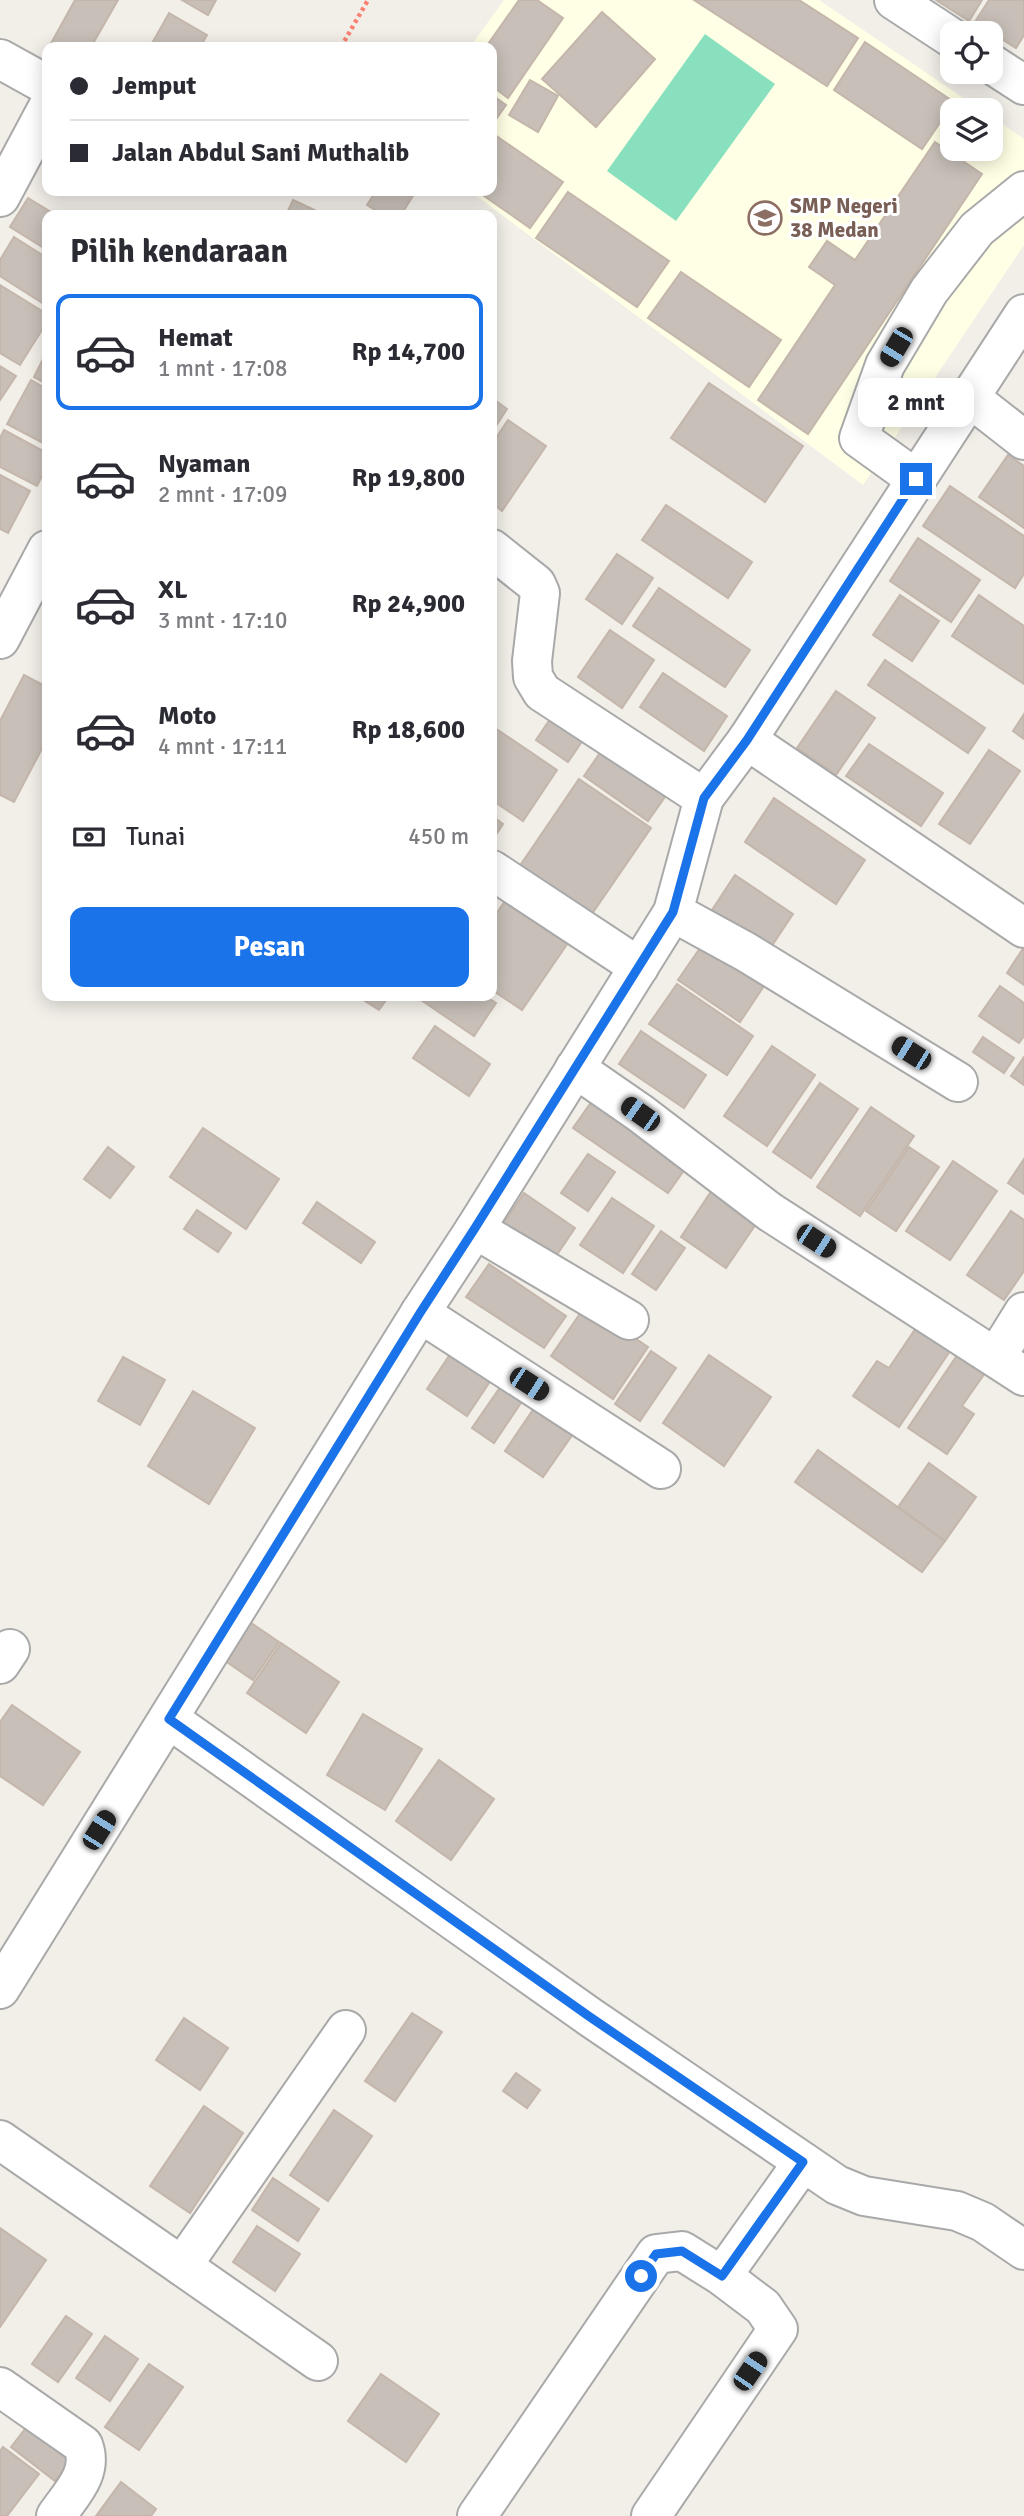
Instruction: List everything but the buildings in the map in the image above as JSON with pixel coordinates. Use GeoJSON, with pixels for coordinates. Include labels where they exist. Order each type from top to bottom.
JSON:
{"type":"FeatureCollection","features":[{"type":"Feature","properties":{"kind":"street"},"geometry":{"type":"LineString","coordinates":[[894,0],[940,30]]}},
{"type":"Feature","properties":{"kind":"street"},"geometry":{"type":"LineString","coordinates":[[0,59],[42,82]]}},
{"type":"Feature","properties":{"kind":"street"},"geometry":{"type":"LineString","coordinates":[[1003,71],[1024,85]]}},
{"type":"Feature","properties":{"kind":"street"},"geometry":{"type":"LineString","coordinates":[[0,197],[42,118]]}},
{"type":"Feature","properties":{"kind":"street"},"geometry":{"type":"LineString","coordinates":[[916,479],[859,438],[885,365],[929,291],[977,229],[1024,191]]}},
{"type":"Feature","properties":{"kind":"street"},"geometry":{"type":"LineString","coordinates":[[1,1986],[673,912],[704,798],[747,740],[1024,314]]}},
{"type":"Feature","properties":{"kind":"street"},"geometry":{"type":"LineString","coordinates":[[969,397],[1024,440]]}},
{"type":"Feature","properties":{"kind":"street"},"geometry":{"type":"LineString","coordinates":[[497,553],[536,584],[540,593],[531,661],[533,677],[542,692],[704,798]]}},
{"type":"Feature","properties":{"kind":"street"},"geometry":{"type":"LineString","coordinates":[[0,639],[42,568]]}},
{"type":"Feature","properties":{"kind":"street"},"geometry":{"type":"LineString","coordinates":[[747,740],[1024,928]]}},
{"type":"Feature","properties":{"kind":"street"},"geometry":{"type":"LineString","coordinates":[[497,873],[639,967]]}},
{"type":"Feature","properties":{"kind":"street"},"geometry":{"type":"LineString","coordinates":[[673,912],[747,952],[958,1082]]}},
{"type":"Feature","properties":{"kind":"street"},"geometry":{"type":"LineString","coordinates":[[575,1068],[770,1212],[1010,1367],[1024,1312]]}},
{"type":"Feature","properties":{"kind":"street"},"geometry":{"type":"LineString","coordinates":[[475,1228],[629,1320]]}},
{"type":"Feature","properties":{"kind":"street"},"geometry":{"type":"LineString","coordinates":[[420,1313],[661,1469]]}},
{"type":"Feature","properties":{"kind":"street"},"geometry":{"type":"LineString","coordinates":[[169,1719],[590,2017],[837,2185],[864,2196],[957,2211],[983,2222],[1024,2250]]}},
{"type":"Feature","properties":{"kind":"street"},"geometry":{"type":"LineString","coordinates":[[182,2266],[346,2030]]}},
{"type":"Feature","properties":{"kind":"street"},"geometry":{"type":"LineString","coordinates":[[0,2140],[318,2361]]}},
{"type":"Feature","properties":{"kind":"street"},"geometry":{"type":"LineString","coordinates":[[722,2276],[803,2162]]}},
{"type":"Feature","properties":{"kind":"street"},"geometry":{"type":"LineString","coordinates":[[477,2516],[656,2254],[682,2251],[722,2276],[763,2307],[778,2329],[651,2516]]}},
{"type":"Feature","properties":{"kind":"street"},"geometry":{"type":"LineString","coordinates":[[2,2394],[83,2445],[88,2457],[83,2477],[56,2516]]}},
{"type":"Feature","properties":{"kind":"path"},"geometry":{"type":"LineString","coordinates":[[344,42],[368,0]]}},
{"type":"Feature","properties":{"kind":"shaded area","name":"SMP Negeri 38 Medan"},"geometry":{"type":"Polygon","coordinates":[[[504,0],[819,0],[963,98],[940,98],[940,161],[1003,161],[1003,124],[1024,139],[1024,245],[863,485],[477,196],[497,196],[497,42],[474,42],[504,0]]]}},
{"type":"Feature","properties":{"kind":"green space"},"geometry":{"type":"Polygon","coordinates":[[[705,34],[775,84],[676,221],[607,171],[705,34]]]}},
{"type":"Feature","properties":{"kind":"place","name":"SMP Negeri 38 Medan"},"geometry":{"type":"Point","coordinates":[765,218]}},
{"type":"Feature","properties":{"kind":"route"},"geometry":{"type":"LineString","coordinates":[[641,2276],[656,2254],[682,2251],[722,2276],[803,2162],[590,2017],[169,1719],[420,1313],[673,912],[704,798],[747,740],[916,479]]}}]}
